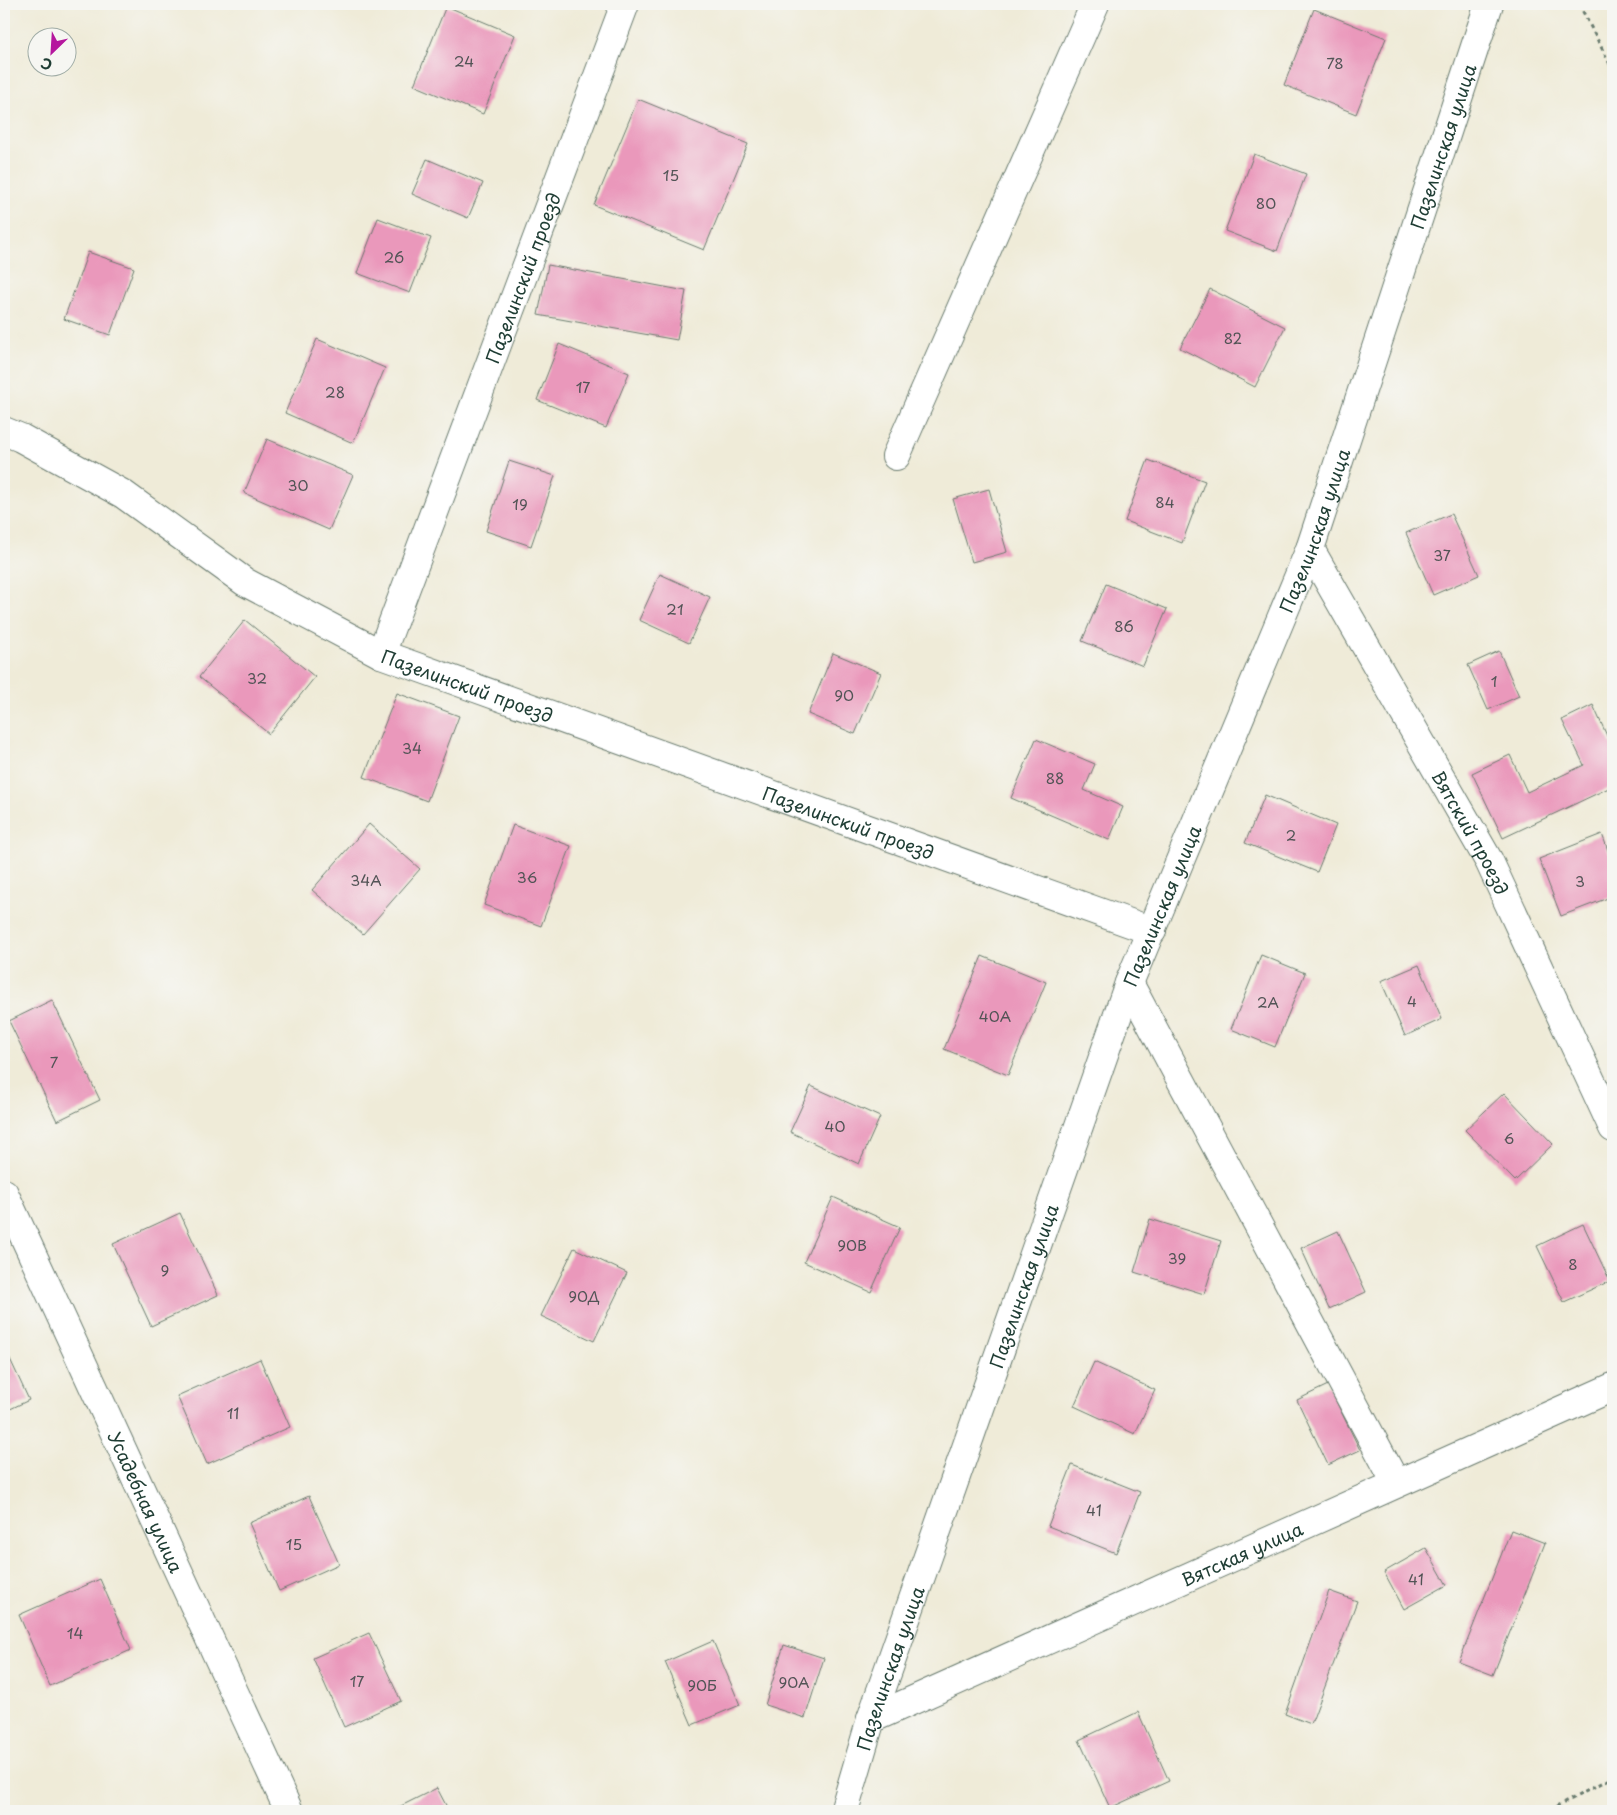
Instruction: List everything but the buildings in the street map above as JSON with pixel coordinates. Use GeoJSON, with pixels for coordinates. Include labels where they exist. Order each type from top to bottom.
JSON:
{"type":"FeatureCollection","features":[{"type":"Feature","properties":{"kind":"street","name":"Пазелинский проезд"},"geometry":{"type":"LineString","coordinates":[[625,4],[381,654],[1152,931]]}},
{"type":"Feature","properties":{"kind":"street"},"geometry":{"type":"LineString","coordinates":[[896,456],[1095,4]]}},
{"type":"Feature","properties":{"kind":"street","name":"Пазелинская улица"},"geometry":{"type":"LineString","coordinates":[[844,1811],[871,1719],[1129,984],[1310,549],[1489,4]]}},
{"type":"Feature","properties":{"kind":"street"},"geometry":{"type":"LineString","coordinates":[[4,431],[21,438],[123,494],[245,582],[381,654]]}},
{"type":"Feature","properties":{"kind":"street","name":"Вятский проезд"},"geometry":{"type":"LineString","coordinates":[[1310,549],[1489,861],[1613,1128]]}},
{"type":"Feature","properties":{"kind":"street"},"geometry":{"type":"LineString","coordinates":[[1129,984],[1396,1483]]}},
{"type":"Feature","properties":{"kind":"street","name":"Усадебная улица"},"geometry":{"type":"LineString","coordinates":[[4,1193],[290,1811]]}},
{"type":"Feature","properties":{"kind":"street","name":"Вятская улица"},"geometry":{"type":"LineString","coordinates":[[871,1719],[1613,1386]]}},
{"type":"Feature","properties":{"kind":"path"},"geometry":{"type":"LineString","coordinates":[[1580,4],[1613,70]]}},
{"type":"Feature","properties":{"kind":"path"},"geometry":{"type":"LineString","coordinates":[[1549,1811],[1613,1778]]}}]}
